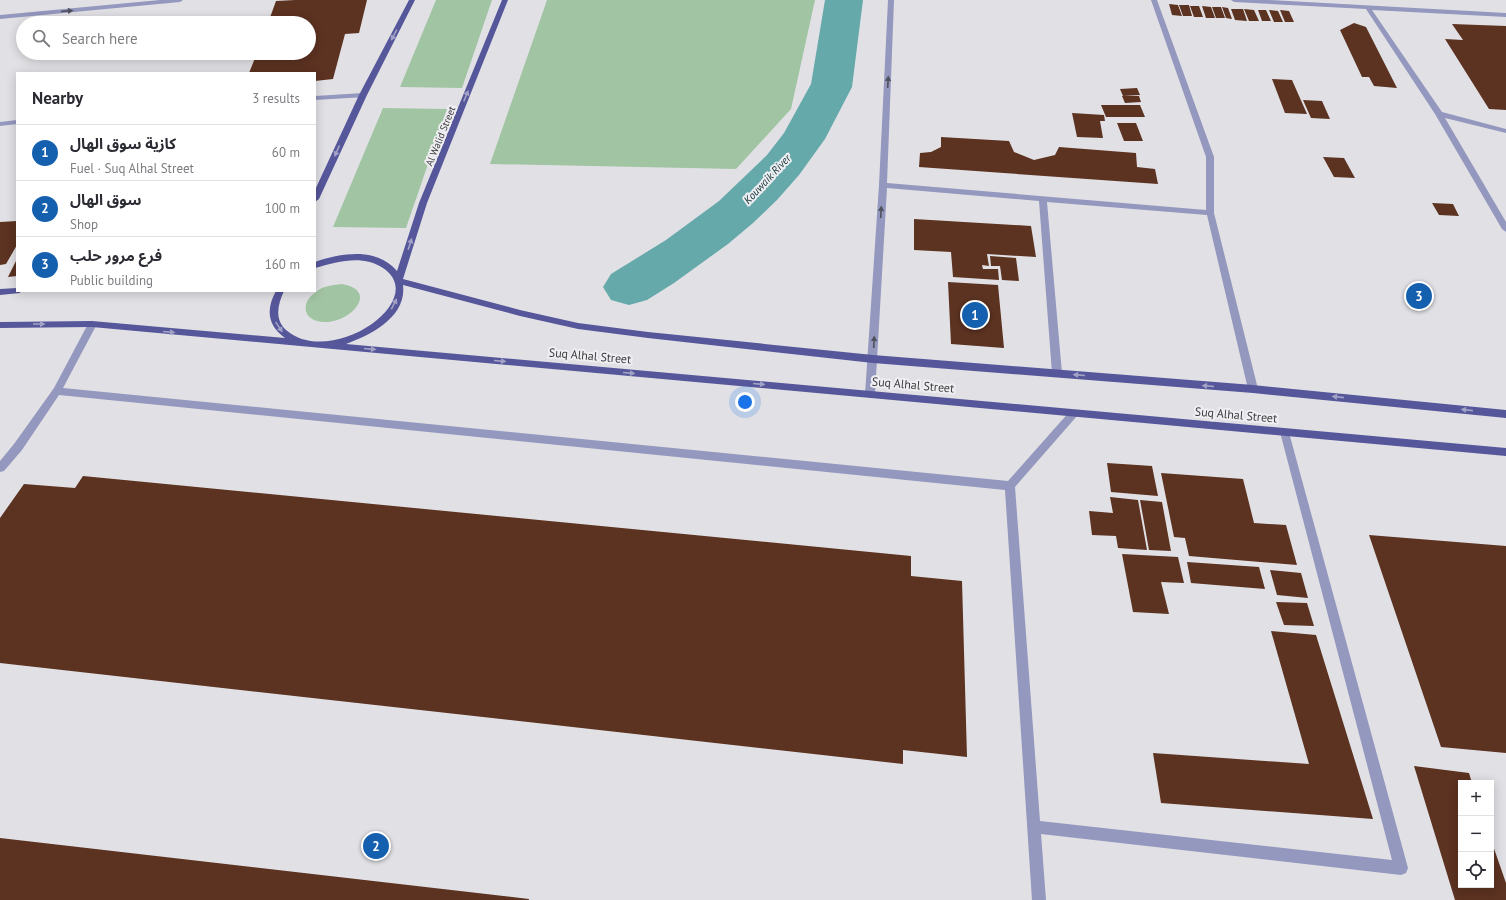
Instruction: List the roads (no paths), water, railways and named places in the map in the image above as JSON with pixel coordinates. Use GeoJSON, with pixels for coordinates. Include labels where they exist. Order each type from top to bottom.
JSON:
{"type":"FeatureCollection","features":[{"type":"Feature","properties":{"kind":"main road"},"geometry":{"type":"LineString","coordinates":[[316,197],[363,95],[412,0]]}},
{"type":"Feature","properties":{"kind":"main road","name":"Al Walid Street"},"geometry":{"type":"LineString","coordinates":[[317,344],[336,343],[355,338],[372,329],[386,318],[395,306],[399,293],[398,281],[423,203],[505,0]]}},
{"type":"Feature","properties":{"kind":"main road"},"geometry":{"type":"LineString","coordinates":[[316,264],[342,258],[366,258],[381,262],[392,270],[398,281]]}},
{"type":"Feature","properties":{"kind":"main road","name":"Suq Alhal Street"},"geometry":{"type":"LineString","coordinates":[[398,281],[520,313],[578,326],[873,359],[1253,389],[1506,414]]}},
{"type":"Feature","properties":{"kind":"main road"},"geometry":{"type":"LineString","coordinates":[[0,292],[16,291]]}},
{"type":"Feature","properties":{"kind":"main road"},"geometry":{"type":"LineString","coordinates":[[279,292],[275,299],[273,313],[276,325],[285,335],[299,342],[317,344]]}},
{"type":"Feature","properties":{"kind":"main road"},"geometry":{"type":"LineString","coordinates":[[0,325],[92,324],[317,344]]}},
{"type":"Feature","properties":{"kind":"main road","name":"Suq Alhal Street"},"geometry":{"type":"LineString","coordinates":[[317,344],[1506,452]]}},
{"type":"Feature","properties":{"kind":"street"},"geometry":{"type":"LineString","coordinates":[[145,4],[152,0]]}},
{"type":"Feature","properties":{"kind":"street"},"geometry":{"type":"LineString","coordinates":[[0,17],[180,0]]}},
{"type":"Feature","properties":{"kind":"street"},"geometry":{"type":"LineString","coordinates":[[870,394],[883,186],[891,0]]}},
{"type":"Feature","properties":{"kind":"street"},"geometry":{"type":"LineString","coordinates":[[1154,0],[1210,157],[1210,213],[1253,389]]}},
{"type":"Feature","properties":{"kind":"street"},"geometry":{"type":"LineString","coordinates":[[1234,0],[1506,15]]}},
{"type":"Feature","properties":{"kind":"street"},"geometry":{"type":"LineString","coordinates":[[1368,8],[1439,114],[1506,229]]}},
{"type":"Feature","properties":{"kind":"street"},"geometry":{"type":"LineString","coordinates":[[316,98],[363,95]]}},
{"type":"Feature","properties":{"kind":"street"},"geometry":{"type":"LineString","coordinates":[[1439,114],[1506,131]]}},
{"type":"Feature","properties":{"kind":"street"},"geometry":{"type":"LineString","coordinates":[[0,124],[16,122]]}},
{"type":"Feature","properties":{"kind":"street"},"geometry":{"type":"LineString","coordinates":[[883,186],[1210,213]]}},
{"type":"Feature","properties":{"kind":"street"},"geometry":{"type":"LineString","coordinates":[[1042,200],[1057,373]]}},
{"type":"Feature","properties":{"kind":"street"},"geometry":{"type":"LineString","coordinates":[[0,468],[18,447],[57,391],[92,324]]}},
{"type":"Feature","properties":{"kind":"street"},"geometry":{"type":"LineString","coordinates":[[57,391],[1010,486]]}},
{"type":"Feature","properties":{"kind":"street"},"geometry":{"type":"LineString","coordinates":[[1039,900],[1010,486],[1074,413]]}},
{"type":"Feature","properties":{"kind":"street"},"geometry":{"type":"LineString","coordinates":[[1034,827],[1401,868],[1285,432]]}},
{"type":"Feature","properties":{"kind":"waterway","name":"Kouwaik River"},"geometry":{"type":"LineString","coordinates":[[629,287],[683,252],[736,212],[761,189],[783,165],[803,139],[831,87],[836,63],[844,0]]}},
{"type":"Feature","properties":{"kind":"place","name":"فرع مرور حلب"},"geometry":{"type":"Point","coordinates":[1419,296]}},
{"type":"Feature","properties":{"kind":"place","name":"كازية سوق الهال"},"geometry":{"type":"Point","coordinates":[975,315]}},
{"type":"Feature","properties":{"kind":"place","name":"سوق الهال"},"geometry":{"type":"Point","coordinates":[376,846]}}]}
